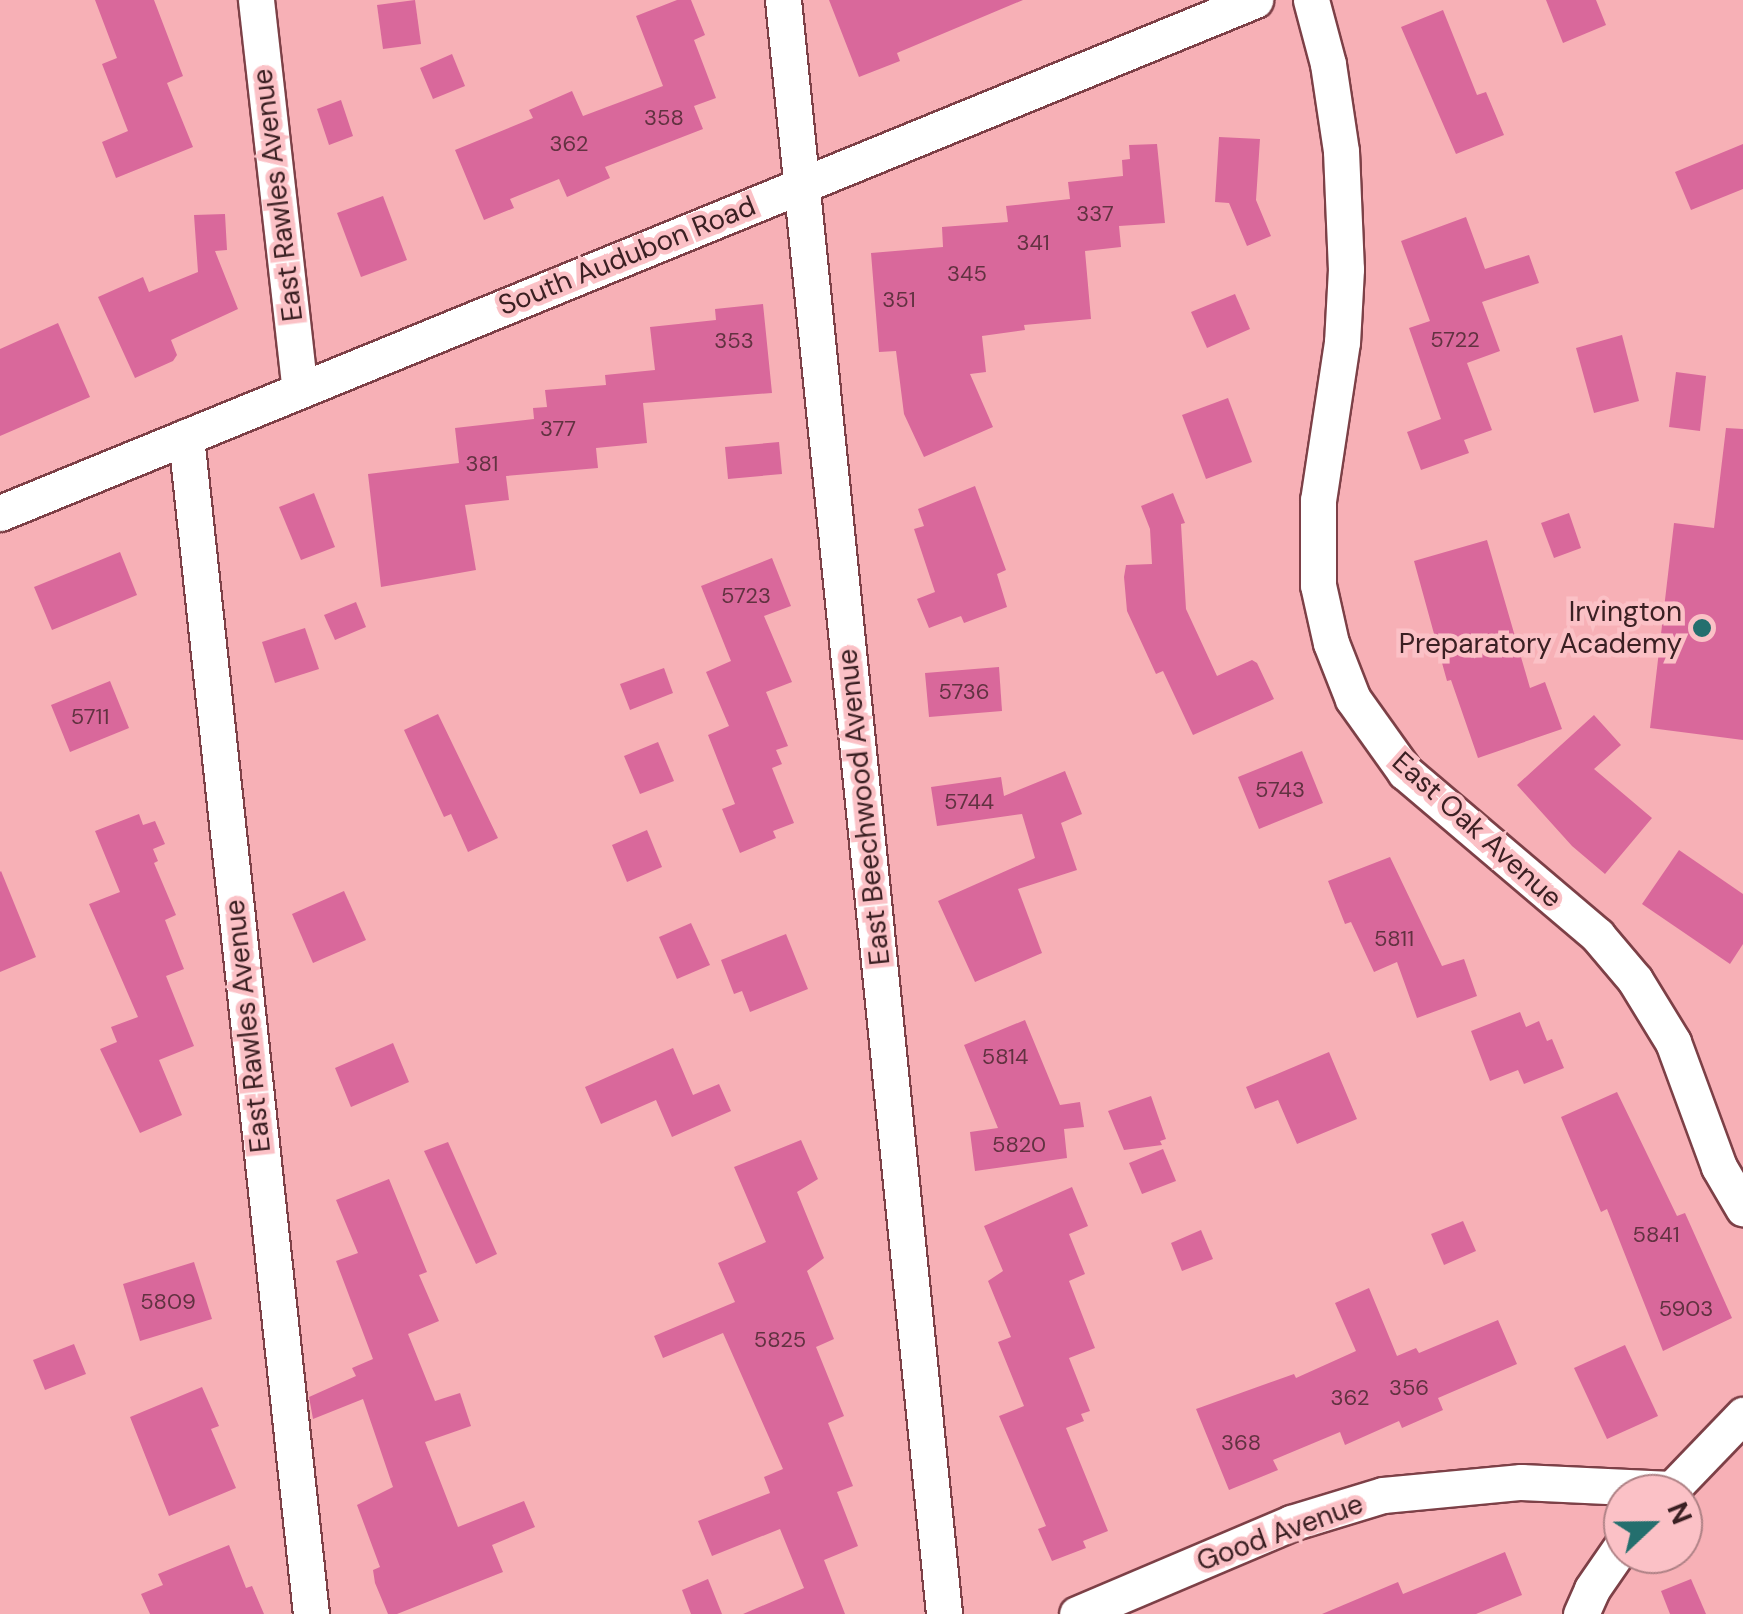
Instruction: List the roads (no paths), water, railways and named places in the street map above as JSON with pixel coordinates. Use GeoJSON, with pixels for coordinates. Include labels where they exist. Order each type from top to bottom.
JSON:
{"type":"FeatureCollection","features":[{"type":"Feature","properties":{"kind":"street","name":"East Rawles Avenue"},"geometry":{"type":"LineString","coordinates":[[256,0],[300,390]]}},
{"type":"Feature","properties":{"kind":"street","name":"East Beechwood Avenue"},"geometry":{"type":"LineString","coordinates":[[783,0],[944,1614]]}},
{"type":"Feature","properties":{"kind":"street","name":"South Audubon Road"},"geometry":{"type":"LineString","coordinates":[[0,513],[1255,0]]}},
{"type":"Feature","properties":{"kind":"street","name":"East Oak Avenue"},"geometry":{"type":"LineString","coordinates":[[1312,0],[1338,122],[1346,269],[1342,342],[1318,500],[1318,585],[1331,644],[1368,725],[1405,772],[1598,936],[1635,980],[1673,1042],[1719,1167],[1743,1208]]}},
{"type":"Feature","properties":{"kind":"street","name":"East Rawles Avenue"},"geometry":{"type":"LineString","coordinates":[[186,437],[311,1614]]}},
{"type":"Feature","properties":{"kind":"street"},"geometry":{"type":"LineString","coordinates":[[1686,1474],[1743,1415]]}},
{"type":"Feature","properties":{"kind":"street","name":"Good Avenue"},"geometry":{"type":"LineString","coordinates":[[1077,1614],[1291,1523],[1383,1495],[1521,1482],[1603,1488]]}},
{"type":"Feature","properties":{"kind":"street"},"geometry":{"type":"LineString","coordinates":[[1581,1614],[1603,1574]]}},
{"type":"Feature","properties":{"kind":"place","name":"Irvington Preparatory Academy"},"geometry":{"type":"Point","coordinates":[1702,628]}}]}
